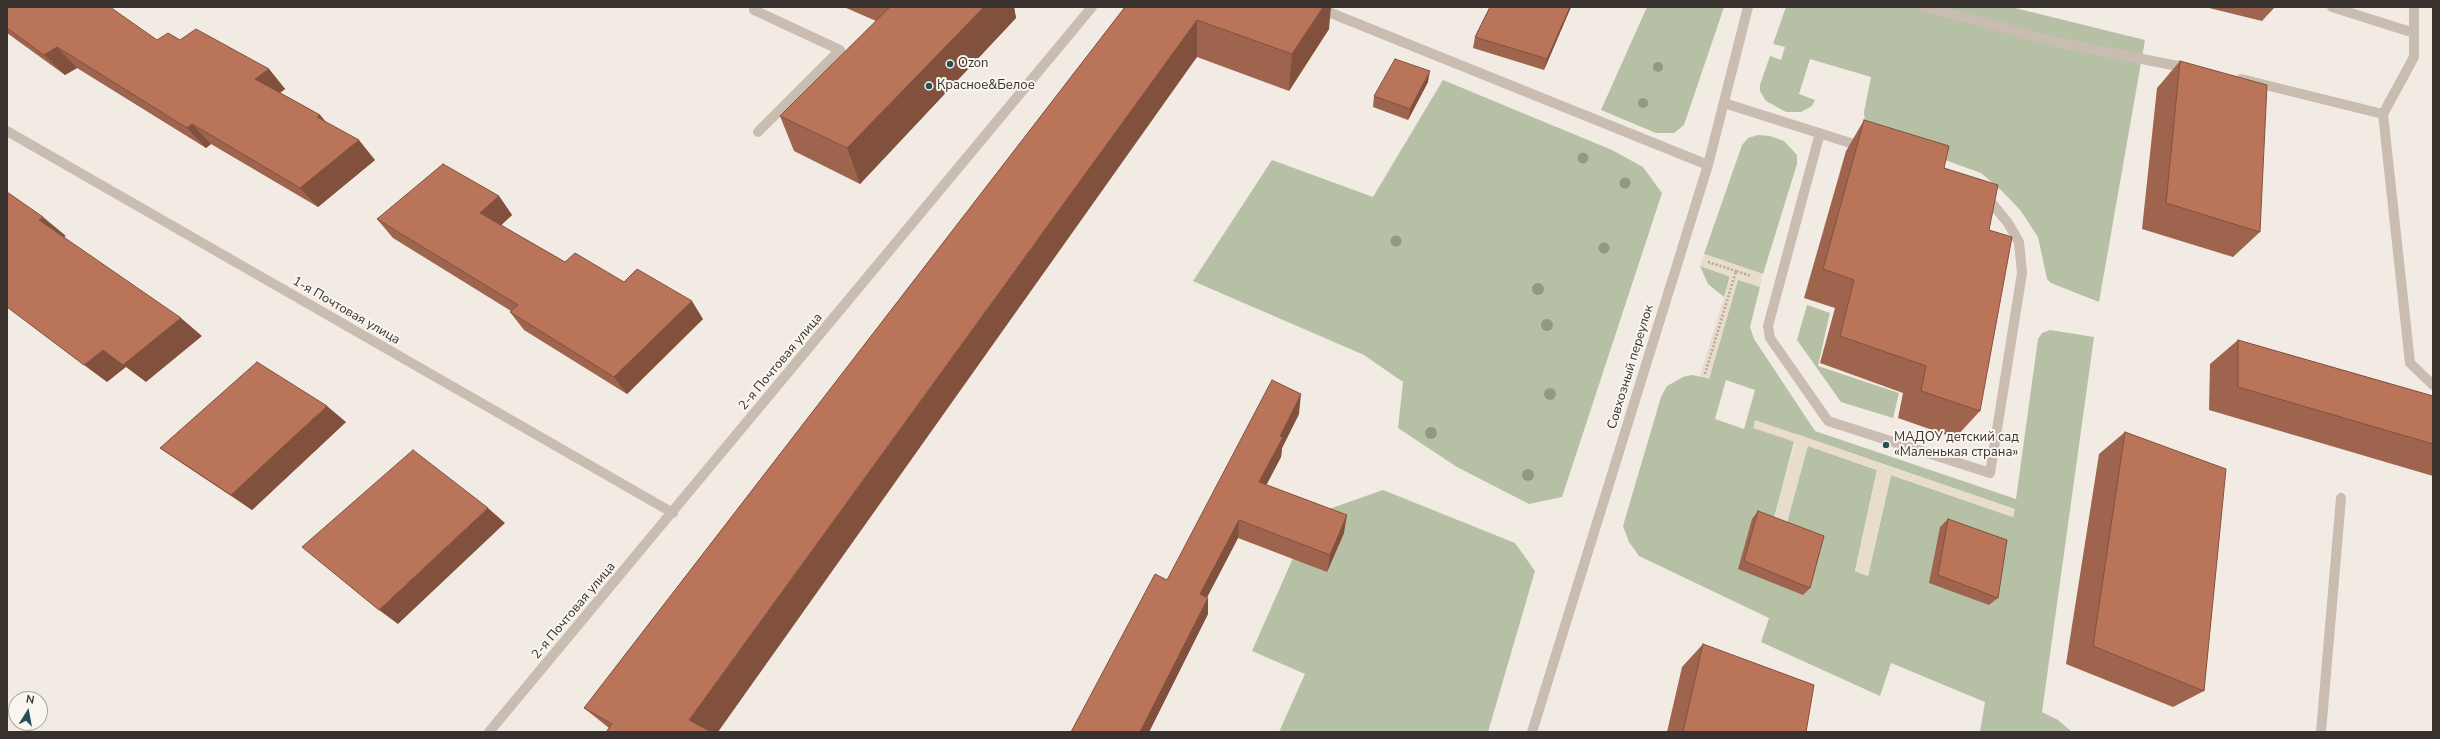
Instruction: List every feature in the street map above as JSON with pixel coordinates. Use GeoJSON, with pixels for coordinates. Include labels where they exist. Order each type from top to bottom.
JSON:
{"type":"FeatureCollection","features":[{"type":"Feature","properties":{"kind":"street"},"geometry":{"type":"LineString","coordinates":[[757,7],[754,10],[840,50],[758,132]]}},
{"type":"Feature","properties":{"kind":"street","name":"2-я Почтовая улица"},"geometry":{"type":"LineString","coordinates":[[489,732],[1092,7]]}},
{"type":"Feature","properties":{"kind":"street"},"geometry":{"type":"LineString","coordinates":[[1316,7],[1708,164]]}},
{"type":"Feature","properties":{"kind":"street","name":"Совхозный переулок"},"geometry":{"type":"LineString","coordinates":[[1532,732],[1708,164],[1748,7]]}},
{"type":"Feature","properties":{"kind":"street"},"geometry":{"type":"LineString","coordinates":[[1925,7],[2062,42],[2194,69]]}},
{"type":"Feature","properties":{"kind":"street"},"geometry":{"type":"LineString","coordinates":[[2332,7],[2414,33]]}},
{"type":"Feature","properties":{"kind":"street"},"geometry":{"type":"LineString","coordinates":[[2414,7],[2414,57],[2383,114],[2410,363],[2433,385]]}},
{"type":"Feature","properties":{"kind":"street"},"geometry":{"type":"LineString","coordinates":[[2232,77],[2383,114]]}},
{"type":"Feature","properties":{"kind":"street"},"geometry":{"type":"LineString","coordinates":[[1724,103],[1873,150]]}},
{"type":"Feature","properties":{"kind":"street","name":"1-я Почтовая улица"},"geometry":{"type":"LineString","coordinates":[[7,131],[673,512]]}},
{"type":"Feature","properties":{"kind":"street"},"geometry":{"type":"LineString","coordinates":[[1820,133],[1768,326],[1770,338],[1828,421],[1990,473],[2022,273],[2019,242],[2008,223],[1976,187]]}},
{"type":"Feature","properties":{"kind":"street"},"geometry":{"type":"LineString","coordinates":[[2321,732],[2341,498]]}},
{"type":"Feature","properties":{"kind":"path"},"geometry":{"type":"LineString","coordinates":[[1705,374],[1736,271],[1779,286]]}},
{"type":"Feature","properties":{"kind":"green space"},"geometry":{"type":"Polygon","coordinates":[[[1647,7],[1724,7],[1684,125],[1674,133],[1656,133],[1601,110],[1647,7]]]}},
{"type":"Feature","properties":{"kind":"green space"},"geometry":{"type":"Polygon","coordinates":[[[1786,7],[2011,7],[2145,40],[2099,302],[2051,283],[2047,279],[2038,237],[2021,211],[2003,192],[1981,173],[1942,159],[1865,122],[1864,112],[1871,77],[1810,59],[1799,94],[1815,100],[1812,106],[1801,112],[1786,112],[1766,101],[1760,91],[1760,85],[1770,56],[1781,60],[1785,47],[1773,44],[1786,7]]]}},
{"type":"Feature","properties":{"kind":"green space"},"geometry":{"type":"Polygon","coordinates":[[[1443,80],[1612,150],[1643,167],[1662,193],[1562,497],[1529,504],[1457,467],[1398,428],[1403,382],[1364,355],[1193,281],[1272,160],[1373,197],[1443,80]]]}},
{"type":"Feature","properties":{"kind":"green space"},"geometry":{"type":"Polygon","coordinates":[[[1758,135],[1770,136],[1784,141],[1797,155],[1797,164],[1763,274],[1704,254],[1742,145],[1748,138],[1758,135]]]}},
{"type":"Feature","properties":{"kind":"green space"},"geometry":{"type":"Polygon","coordinates":[[[1700,266],[1730,276],[1724,297],[1708,284],[1700,266]]]}},
{"type":"Feature","properties":{"kind":"green space"},"geometry":{"type":"Polygon","coordinates":[[[1738,279],[1760,287],[1750,327],[1754,339],[1815,431],[2016,499],[2038,339],[2042,333],[2050,330],[2094,337],[2042,712],[2058,720],[2072,732],[1980,732],[1985,702],[1891,663],[1880,696],[1761,642],[1769,618],[1639,556],[1629,542],[1623,526],[1661,397],[1667,386],[1683,377],[1691,375],[1709,378],[1738,279]],[[1726,380],[1715,419],[1744,429],[1755,390],[1726,380]],[[1796,434],[1773,522],[1808,446],[1877,470],[1855,571],[1868,576],[1891,475],[2013,517],[2014,509],[1796,434]]]}},
{"type":"Feature","properties":{"kind":"green space"},"geometry":{"type":"Polygon","coordinates":[[[1807,305],[1830,313],[1818,366],[1899,393],[1893,418],[1841,402],[1797,340],[1807,305]]]}},
{"type":"Feature","properties":{"kind":"green space"},"geometry":{"type":"Polygon","coordinates":[[[1383,490],[1515,543],[1535,571],[1488,732],[1279,732],[1305,674],[1252,651],[1312,515],[1383,490]]]}},
{"type":"Feature","properties":{"kind":"shaded area"},"geometry":{"type":"Polygon","coordinates":[[[1704,254],[1763,274],[1760,287],[1738,280],[1709,379],[1700,376],[1730,277],[1700,266],[1704,254]]]}},
{"type":"Feature","properties":{"kind":"shaded area"},"geometry":{"type":"Polygon","coordinates":[[[1755,420],[2015,509],[2013,517],[1891,475],[1868,576],[1855,571],[1877,470],[1808,446],[1786,527],[1773,522],[1795,442],[1753,428],[1755,420]]]}},
{"type":"Feature","properties":{"kind":"building"},"geometry":{"type":"Polygon","coordinates":[[[7,7],[110,7],[157,40],[168,33],[180,40],[196,29],[269,69],[255,79],[320,115],[317,117],[359,140],[300,188],[192,124],[187,128],[57,47],[44,55],[7,28],[7,7]]]}},
{"type":"Feature","properties":{"kind":"building"},"geometry":{"type":"Polygon","coordinates":[[[890,7],[984,7],[847,148],[780,116],[890,7]]]}},
{"type":"Feature","properties":{"kind":"building"},"geometry":{"type":"Polygon","coordinates":[[[1125,7],[1323,7],[1292,54],[1197,20],[689,720],[711,732],[606,732],[612,724],[584,708],[1125,7]]]}},
{"type":"Feature","properties":{"kind":"building"},"geometry":{"type":"Polygon","coordinates":[[[1490,7],[1570,7],[1547,59],[1475,37],[1490,7]]]}},
{"type":"Feature","properties":{"kind":"building"},"geometry":{"type":"Polygon","coordinates":[[[1395,59],[1430,71],[1410,109],[1374,96],[1395,59]]]}},
{"type":"Feature","properties":{"kind":"building"},"geometry":{"type":"Polygon","coordinates":[[[2180,61],[2267,85],[2260,232],[2166,203],[2180,61]]]}},
{"type":"Feature","properties":{"kind":"building"},"geometry":{"type":"Polygon","coordinates":[[[1864,120],[1949,146],[1944,168],[1998,185],[1989,230],[2012,237],[1980,411],[1921,391],[1926,366],[1840,336],[1854,280],[1823,269],[1864,120]]]}},
{"type":"Feature","properties":{"kind":"building"},"geometry":{"type":"Polygon","coordinates":[[[443,164],[499,196],[480,213],[565,262],[575,253],[624,282],[637,269],[692,301],[614,377],[510,312],[518,305],[377,219],[443,164]]]}},
{"type":"Feature","properties":{"kind":"building"},"geometry":{"type":"Polygon","coordinates":[[[7,192],[43,217],[39,220],[181,318],[123,365],[103,350],[84,365],[7,307],[7,192]]]}},
{"type":"Feature","properties":{"kind":"building"},"geometry":{"type":"Polygon","coordinates":[[[2238,340],[2433,396],[2433,444],[2238,387],[2238,340]]]}},
{"type":"Feature","properties":{"kind":"building"},"geometry":{"type":"Polygon","coordinates":[[[257,362],[327,406],[231,495],[160,448],[257,362]]]}},
{"type":"Feature","properties":{"kind":"building"},"geometry":{"type":"Polygon","coordinates":[[[1272,380],[1301,394],[1280,436],[1283,437],[1259,482],[1347,515],[1330,555],[1239,520],[1200,594],[1208,598],[1140,732],[1071,732],[1155,574],[1167,580],[1272,380]]]}},
{"type":"Feature","properties":{"kind":"building"},"geometry":{"type":"Polygon","coordinates":[[[2125,432],[2226,469],[2204,691],[2093,646],[2125,432]]]}},
{"type":"Feature","properties":{"kind":"building"},"geometry":{"type":"Polygon","coordinates":[[[413,450],[488,508],[379,610],[302,547],[413,450]]]}},
{"type":"Feature","properties":{"kind":"building"},"geometry":{"type":"Polygon","coordinates":[[[1758,511],[1824,536],[1810,588],[1744,561],[1758,511]]]}},
{"type":"Feature","properties":{"kind":"building"},"geometry":{"type":"Polygon","coordinates":[[[1948,519],[2007,540],[1998,598],[1938,575],[1948,519]]]}},
{"type":"Feature","properties":{"kind":"building"},"geometry":{"type":"Polygon","coordinates":[[[1703,644],[1814,685],[1806,732],[1683,732],[1703,644]]]}},
{"type":"Feature","properties":{"kind":"place","name":"Ozon"},"geometry":{"type":"Point","coordinates":[950,64]}},
{"type":"Feature","properties":{"kind":"place","name":"Красное&Белое"},"geometry":{"type":"Point","coordinates":[929,86]}},
{"type":"Feature","properties":{"kind":"place","name":"МАДОУ детский сад «Маленькая страна»"},"geometry":{"type":"Point","coordinates":[1886,445]}}]}
